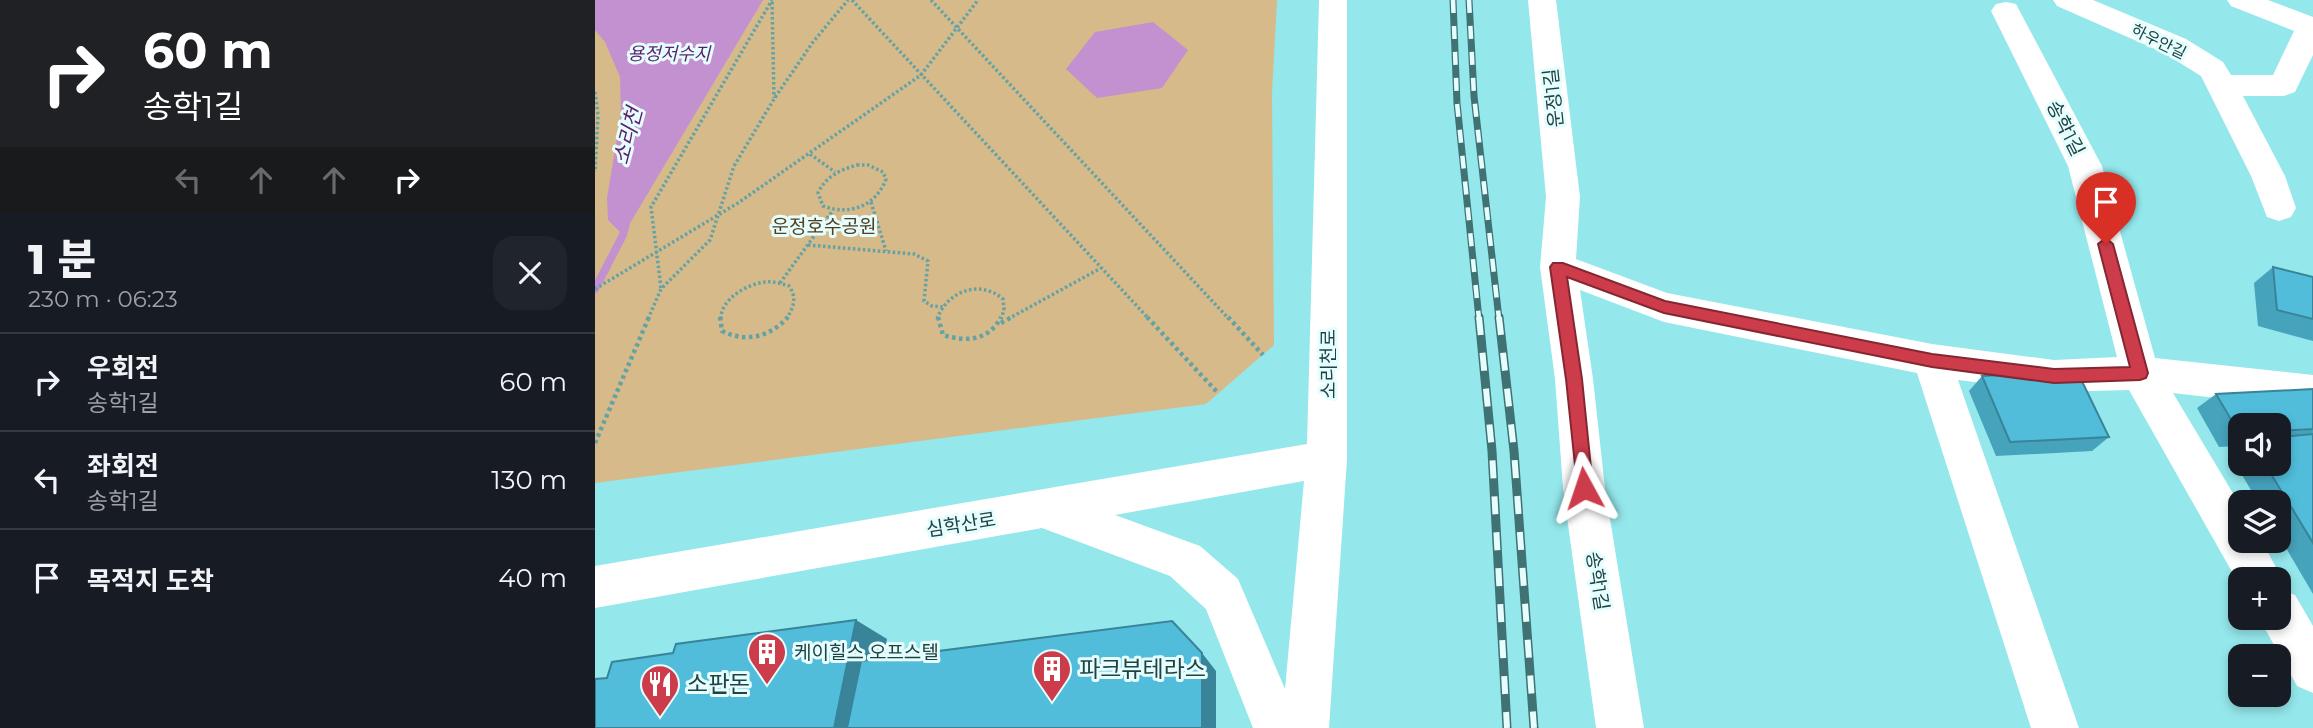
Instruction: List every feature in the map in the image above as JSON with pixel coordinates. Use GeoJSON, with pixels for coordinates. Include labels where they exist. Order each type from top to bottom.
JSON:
{"type":"FeatureCollection","features":[{"type":"Feature","properties":{"kind":"street","name":"소리천로"},"geometry":{"type":"LineString","coordinates":[[1305,728],[1327,459],[1333,0]]}},
{"type":"Feature","properties":{"kind":"street","name":"운정1길"},"geometry":{"type":"LineString","coordinates":[[1542,0],[1563,197]]}},
{"type":"Feature","properties":{"kind":"street"},"geometry":{"type":"LineString","coordinates":[[2222,86],[2284,85],[2312,27],[2241,0]]}},
{"type":"Feature","properties":{"kind":"street","name":"하우안길"},"geometry":{"type":"LineString","coordinates":[[2077,4],[2175,46],[2212,69],[2268,176],[2279,208]]}},
{"type":"Feature","properties":{"kind":"street","name":"송학1길"},"geometry":{"type":"LineString","coordinates":[[2006,11],[2085,166],[2140,373],[2253,567]]}},
{"type":"Feature","properties":{"kind":"street","name":"송학1길"},"geometry":{"type":"LineString","coordinates":[[1563,197],[1558,267],[1574,379],[1584,488],[1620,728]]}},
{"type":"Feature","properties":{"kind":"street"},"geometry":{"type":"LineString","coordinates":[[1558,267],[1664,307],[1932,360],[2054,376],[2140,373],[2313,392]]}},
{"type":"Feature","properties":{"kind":"street"},"geometry":{"type":"LineString","coordinates":[[1932,360],[2055,728]]}},
{"type":"Feature","properties":{"kind":"street","name":"심학산로"},"geometry":{"type":"LineString","coordinates":[[595,587],[1327,459]]}},
{"type":"Feature","properties":{"kind":"street"},"geometry":{"type":"LineString","coordinates":[[1045,510],[1185,562],[1222,594],[1277,728]]}},
{"type":"Feature","properties":{"kind":"street"},"geometry":{"type":"LineString","coordinates":[[2290,630],[2313,670]]}},
{"type":"Feature","properties":{"kind":"path"},"geometry":{"type":"LineString","coordinates":[[772,0],[774,99]]}},
{"type":"Feature","properties":{"kind":"path"},"geometry":{"type":"LineString","coordinates":[[661,289],[651,207],[772,0]]}},
{"type":"Feature","properties":{"kind":"path"},"geometry":{"type":"LineString","coordinates":[[595,443],[661,289],[710,240],[734,166],[774,99],[813,42],[850,0],[1219,393]]}},
{"type":"Feature","properties":{"kind":"path"},"geometry":{"type":"LineString","coordinates":[[931,0],[1263,355]]}},
{"type":"Feature","properties":{"kind":"path"},"geometry":{"type":"LineString","coordinates":[[595,289],[738,203],[921,75],[978,0]]}},
{"type":"Feature","properties":{"kind":"path"},"geometry":{"type":"LineString","coordinates":[[595,92],[598,115],[595,172]]}},
{"type":"Feature","properties":{"kind":"path"},"geometry":{"type":"LineString","coordinates":[[810,154],[835,172]]}},
{"type":"Feature","properties":{"kind":"path"},"geometry":{"type":"LineString","coordinates":[[857,165],[869,165],[883,172],[884,187],[871,202],[850,211],[833,210],[823,206],[818,193],[827,178],[835,172],[857,165]]}},
{"type":"Feature","properties":{"kind":"path"},"geometry":{"type":"LineString","coordinates":[[871,202],[887,251]]}},
{"type":"Feature","properties":{"kind":"path"},"geometry":{"type":"LineString","coordinates":[[780,283],[833,210]]}},
{"type":"Feature","properties":{"kind":"path"},"geometry":{"type":"LineString","coordinates":[[808,245],[914,254],[928,261],[929,274],[924,301],[932,306],[943,307]]}},
{"type":"Feature","properties":{"kind":"path"},"geometry":{"type":"LineString","coordinates":[[1000,323],[1006,305],[996,292],[987,288],[965,291],[954,296],[943,307],[937,320],[943,335],[951,340],[983,337],[1000,323],[1101,268]]}},
{"type":"Feature","properties":{"kind":"path"},"geometry":{"type":"LineString","coordinates":[[757,283],[780,283],[789,286],[795,302],[792,311],[775,328],[751,338],[729,336],[722,331],[720,314],[733,296],[757,283]]}},
{"type":"Feature","properties":{"kind":"green space","name":"운정호수공원"},"geometry":{"type":"Polygon","coordinates":[[[595,0],[1277,0],[1272,93],[1274,345],[1206,404],[595,483],[595,0]]]}},
{"type":"Feature","properties":{"kind":"water","name":"용정저수지"},"geometry":{"type":"Polygon","coordinates":[[[595,0],[763,0],[623,235],[608,220],[607,198],[621,114],[620,77],[605,42],[595,30],[595,0]]]}},
{"type":"Feature","properties":{"kind":"water"},"geometry":{"type":"Polygon","coordinates":[[[1153,22],[1188,50],[1162,88],[1097,98],[1066,69],[1095,32],[1153,22]]]}},
{"type":"Feature","properties":{"kind":"building"},"geometry":{"type":"Polygon","coordinates":[[[2273,267],[2313,277],[2313,319],[2277,310],[2273,267]]]}},
{"type":"Feature","properties":{"kind":"building"},"geometry":{"type":"Polygon","coordinates":[[[2077,371],[2109,437],[2010,442],[1982,376],[2077,371]]]}},
{"type":"Feature","properties":{"kind":"building"},"geometry":{"type":"Polygon","coordinates":[[[2313,389],[2313,429],[2291,430],[2291,413],[2228,414],[2216,394],[2313,389]]]}},
{"type":"Feature","properties":{"kind":"building"},"geometry":{"type":"Polygon","coordinates":[[[2313,434],[2313,543],[2291,507],[2291,490],[2281,490],[2272,476],[2291,476],[2291,436],[2313,434]]]}},
{"type":"Feature","properties":{"kind":"building","name":"케이힐스 오프스텔"},"geometry":{"type":"Polygon","coordinates":[[[856,620],[834,728],[595,728],[595,679],[607,678],[612,662],[673,653],[676,644],[856,620]]]}},
{"type":"Feature","properties":{"kind":"building","name":"파크뷰테라스"},"geometry":{"type":"Polygon","coordinates":[[[1172,621],[1202,653],[1202,728],[847,728],[861,661],[1172,621]]]}},
{"type":"Feature","properties":{"kind":"waterway","name":"소리천"},"geometry":{"type":"LineString","coordinates":[[595,289],[623,235],[626,223]]}},
{"type":"Feature","properties":{"kind":"railway"},"geometry":{"type":"LineString","coordinates":[[1453,0],[1457,103],[1479,319]]}},
{"type":"Feature","properties":{"kind":"railway"},"geometry":{"type":"LineString","coordinates":[[1469,0],[1474,96],[1499,319]]}},
{"type":"Feature","properties":{"kind":"railway"},"geometry":{"type":"LineString","coordinates":[[1479,317],[1492,451],[1507,728]]}},
{"type":"Feature","properties":{"kind":"railway"},"geometry":{"type":"LineString","coordinates":[[1499,317],[1514,451],[1534,728]]}},
{"type":"Feature","properties":{"kind":"place","name":"케이힐스 오프스텔"},"geometry":{"type":"Point","coordinates":[767,686]}},
{"type":"Feature","properties":{"kind":"place","name":"파크뷰테라스"},"geometry":{"type":"Point","coordinates":[1052,703]}},
{"type":"Feature","properties":{"kind":"place","name":"소판돈"},"geometry":{"type":"Point","coordinates":[660,718]}},
{"type":"Feature","properties":{"kind":"route"},"geometry":{"type":"LineString","coordinates":[[1584,488],[1574,379],[1558,267],[1664,307],[1932,360],[2054,376],[2140,373],[2106,244]]}}]}
